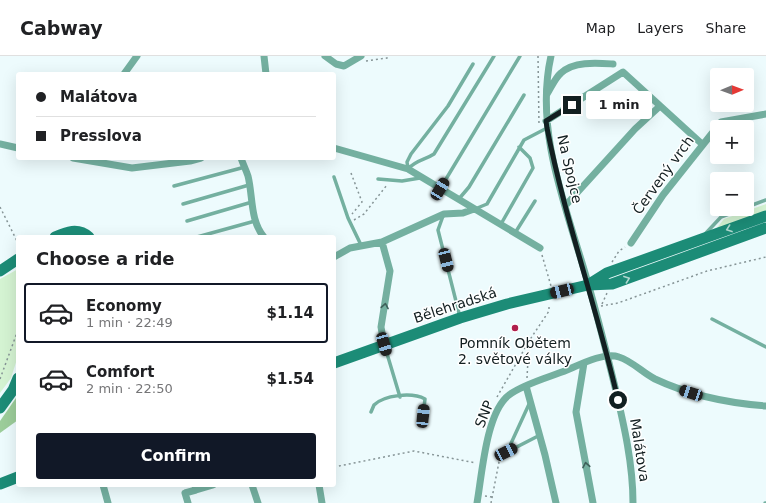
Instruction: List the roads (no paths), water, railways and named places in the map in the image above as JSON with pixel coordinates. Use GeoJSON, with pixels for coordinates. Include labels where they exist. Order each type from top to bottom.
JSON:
{"type":"FeatureCollection","features":[{"type":"Feature","properties":{"kind":"street"},"geometry":{"type":"LineString","coordinates":[[125,72],[137,56]]}},
{"type":"Feature","properties":{"kind":"street"},"geometry":{"type":"LineString","coordinates":[[264,56],[266,72]]}},
{"type":"Feature","properties":{"kind":"street"},"geometry":{"type":"LineString","coordinates":[[325,56],[336,64],[344,66],[362,56]]}},
{"type":"Feature","properties":{"kind":"street","name":"Na Spojce"},"geometry":{"type":"LineString","coordinates":[[551,56],[548,68],[547,124],[565,206],[588,285]]}},
{"type":"Feature","properties":{"kind":"street"},"geometry":{"type":"LineString","coordinates":[[547,95],[560,74],[569,68],[591,63],[613,64]]}},
{"type":"Feature","properties":{"kind":"street"},"geometry":{"type":"LineString","coordinates":[[547,124],[623,72],[702,144]]}},
{"type":"Feature","properties":{"kind":"street"},"geometry":{"type":"LineString","coordinates":[[565,206],[635,129],[660,106]]}},
{"type":"Feature","properties":{"kind":"street","name":"Červený vrch"},"geometry":{"type":"LineString","coordinates":[[631,243],[663,195],[721,122],[766,114]]}},
{"type":"Feature","properties":{"kind":"street"},"geometry":{"type":"LineString","coordinates":[[0,144],[16,148]]}},
{"type":"Feature","properties":{"kind":"street"},"geometry":{"type":"LineString","coordinates":[[336,149],[408,170],[540,248]]}},
{"type":"Feature","properties":{"kind":"street"},"geometry":{"type":"LineString","coordinates":[[89,160],[132,168],[193,160]]}},
{"type":"Feature","properties":{"kind":"street"},"geometry":{"type":"LineString","coordinates":[[242,160],[245,167],[256,220],[261,235]]}},
{"type":"Feature","properties":{"kind":"street"},"geometry":{"type":"LineString","coordinates":[[336,256],[350,248],[382,242],[444,214],[463,213],[474,209]]}},
{"type":"Feature","properties":{"kind":"street","name":"Bělehradská"},"geometry":{"type":"LineString","coordinates":[[336,361],[460,318],[554,298],[588,285],[607,273],[766,216]]}},
{"type":"Feature","properties":{"kind":"street","name":"Bělehradská"},"geometry":{"type":"LineString","coordinates":[[588,285],[612,284],[766,228]]}},
{"type":"Feature","properties":{"kind":"street"},"geometry":{"type":"LineString","coordinates":[[61,235],[73,231],[85,235]]}},
{"type":"Feature","properties":{"kind":"street"},"geometry":{"type":"LineString","coordinates":[[382,242],[390,271],[381,326],[384,344]]}},
{"type":"Feature","properties":{"kind":"street"},"geometry":{"type":"LineString","coordinates":[[0,271],[16,260]]}},
{"type":"Feature","properties":{"kind":"street","name":"Malátova"},"geometry":{"type":"LineString","coordinates":[[588,285],[608,356],[621,414],[630,466],[634,503]]}},
{"type":"Feature","properties":{"kind":"street"},"geometry":{"type":"LineString","coordinates":[[608,356],[619,357],[654,378],[706,398],[734,404],[766,406]]}},
{"type":"Feature","properties":{"kind":"street","name":"SNP"},"geometry":{"type":"LineString","coordinates":[[477,503],[490,426],[498,405],[509,395],[526,386],[584,363],[608,356]]}},
{"type":"Feature","properties":{"kind":"street"},"geometry":{"type":"LineString","coordinates":[[584,363],[576,412],[593,503]]}},
{"type":"Feature","properties":{"kind":"street"},"geometry":{"type":"LineString","coordinates":[[0,408],[13,390],[16,383]]}},
{"type":"Feature","properties":{"kind":"street"},"geometry":{"type":"LineString","coordinates":[[526,386],[540,435],[556,503]]}},
{"type":"Feature","properties":{"kind":"street"},"geometry":{"type":"LineString","coordinates":[[0,484],[16,478]]}},
{"type":"Feature","properties":{"kind":"street"},"geometry":{"type":"LineString","coordinates":[[104,487],[108,503]]}},
{"type":"Feature","properties":{"kind":"street"},"geometry":{"type":"LineString","coordinates":[[188,503],[185,493],[196,487]]}},
{"type":"Feature","properties":{"kind":"street"},"geometry":{"type":"LineString","coordinates":[[253,487],[258,503]]}},
{"type":"Feature","properties":{"kind":"street"},"geometry":{"type":"LineString","coordinates":[[319,487],[322,503]]}},
{"type":"Feature","properties":{"kind":"lane"},"geometry":{"type":"LineString","coordinates":[[408,170],[415,162],[428,158],[434,154],[494,56]]}},
{"type":"Feature","properties":{"kind":"lane"},"geometry":{"type":"LineString","coordinates":[[440,189],[520,56]]}},
{"type":"Feature","properties":{"kind":"lane"},"geometry":{"type":"LineString","coordinates":[[408,170],[407,162],[411,154],[448,106],[473,64]]}},
{"type":"Feature","properties":{"kind":"lane"},"geometry":{"type":"LineString","coordinates":[[458,200],[469,187],[524,95]]}},
{"type":"Feature","properties":{"kind":"lane"},"geometry":{"type":"LineString","coordinates":[[474,209],[487,204],[524,140],[540,132],[547,124]]}},
{"type":"Feature","properties":{"kind":"lane"},"geometry":{"type":"LineString","coordinates":[[501,225],[533,168],[530,158],[519,147]]}},
{"type":"Feature","properties":{"kind":"lane"},"geometry":{"type":"LineString","coordinates":[[174,186],[245,167]]}},
{"type":"Feature","properties":{"kind":"lane"},"geometry":{"type":"LineString","coordinates":[[334,177],[348,218],[361,245]]}},
{"type":"Feature","properties":{"kind":"lane"},"geometry":{"type":"LineString","coordinates":[[378,179],[402,181],[421,177]]}},
{"type":"Feature","properties":{"kind":"lane"},"geometry":{"type":"LineString","coordinates":[[183,204],[249,185]]}},
{"type":"Feature","properties":{"kind":"lane"},"geometry":{"type":"LineString","coordinates":[[754,204],[766,200]]}},
{"type":"Feature","properties":{"kind":"lane"},"geometry":{"type":"LineString","coordinates":[[515,233],[535,201]]}},
{"type":"Feature","properties":{"kind":"lane"},"geometry":{"type":"LineString","coordinates":[[187,221],[252,202]]}},
{"type":"Feature","properties":{"kind":"lane"},"geometry":{"type":"LineString","coordinates":[[444,214],[438,230],[460,318]]}},
{"type":"Feature","properties":{"kind":"lane"},"geometry":{"type":"LineString","coordinates":[[700,240],[724,216]]}},
{"type":"Feature","properties":{"kind":"lane"},"geometry":{"type":"LineString","coordinates":[[204,235],[256,220]]}},
{"type":"Feature","properties":{"kind":"lane"},"geometry":{"type":"LineString","coordinates":[[712,319],[766,347]]}},
{"type":"Feature","properties":{"kind":"lane"},"geometry":{"type":"LineString","coordinates":[[384,344],[400,397]]}},
{"type":"Feature","properties":{"kind":"lane"},"geometry":{"type":"LineString","coordinates":[[371,412],[377,402],[418,395],[425,399],[423,416]]}},
{"type":"Feature","properties":{"kind":"lane"},"geometry":{"type":"LineString","coordinates":[[530,401],[506,452],[540,435]]}},
{"type":"Feature","properties":{"kind":"place","name":"Pomník Obětem 2. světové války"},"geometry":{"type":"Point","coordinates":[515,328]}}]}
